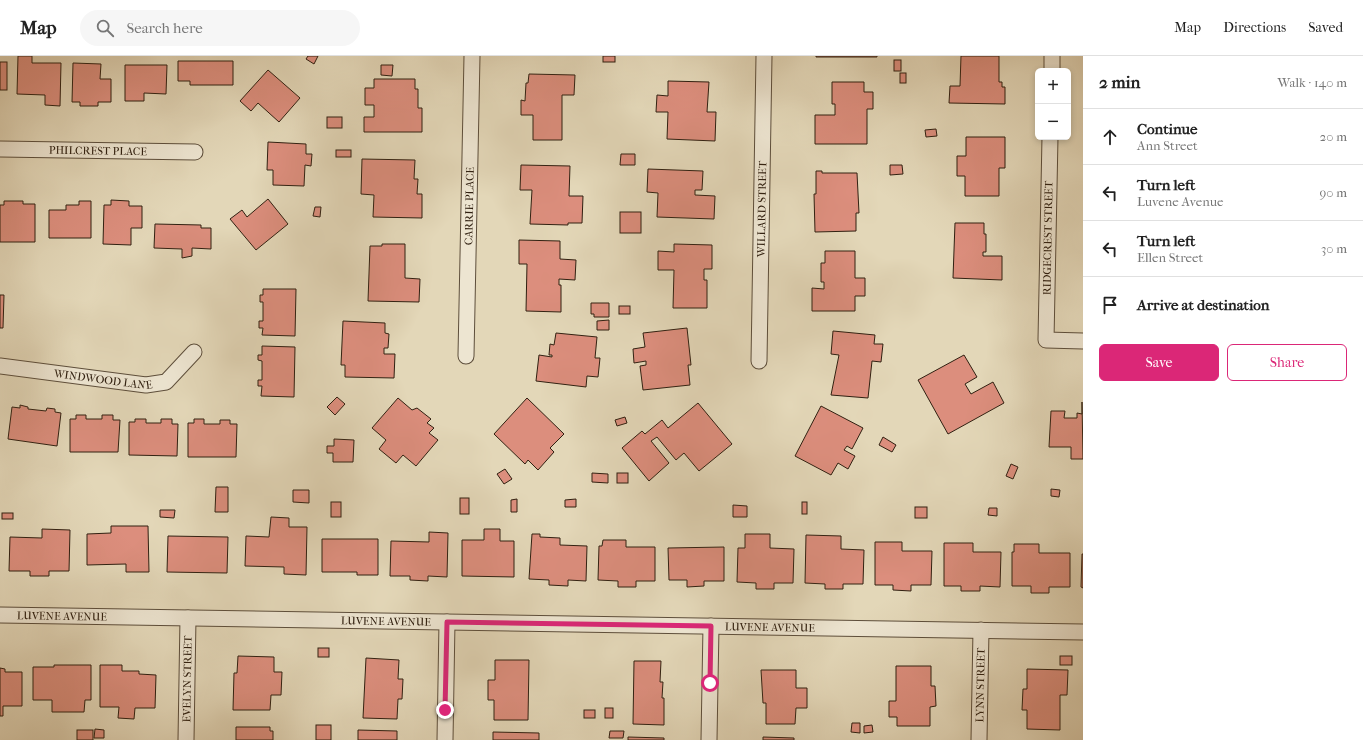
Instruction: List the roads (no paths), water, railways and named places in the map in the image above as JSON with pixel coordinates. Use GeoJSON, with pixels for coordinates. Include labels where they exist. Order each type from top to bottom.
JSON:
{"type":"FeatureCollection","features":[{"type":"Feature","properties":{"kind":"street","name":"CARRIE PLACE"},"geometry":{"type":"LineString","coordinates":[[466,356],[472,56]]}},
{"type":"Feature","properties":{"kind":"street","name":"WILLARD STREET"},"geometry":{"type":"LineString","coordinates":[[759,361],[764,56]]}},
{"type":"Feature","properties":{"kind":"street"},"geometry":{"type":"LineString","coordinates":[[1052,56],[1052,68]]}},
{"type":"Feature","properties":{"kind":"street","name":"RIDGECREST STREET"},"geometry":{"type":"LineString","coordinates":[[1050,140],[1046,340],[1083,341]]}},
{"type":"Feature","properties":{"kind":"street","name":"PHILCREST PLACE"},"geometry":{"type":"LineString","coordinates":[[0,149],[195,152]]}},
{"type":"Feature","properties":{"kind":"street","name":"WINDWOOD LANE"},"geometry":{"type":"LineString","coordinates":[[0,366],[146,385],[166,382],[194,352]]}},
{"type":"Feature","properties":{"kind":"street","name":"LUVENE AVENUE"},"geometry":{"type":"LineString","coordinates":[[0,615],[1083,632]]}},
{"type":"Feature","properties":{"kind":"street","name":"EVELYN STREET"},"geometry":{"type":"LineString","coordinates":[[186,740],[188,618]]}},
{"type":"Feature","properties":{"kind":"street"},"geometry":{"type":"LineString","coordinates":[[445,740],[447,622]]}},
{"type":"Feature","properties":{"kind":"street"},"geometry":{"type":"LineString","coordinates":[[710,740],[711,626]]}},
{"type":"Feature","properties":{"kind":"street","name":"LYNN STREET"},"geometry":{"type":"LineString","coordinates":[[979,740],[981,630]]}}]}
